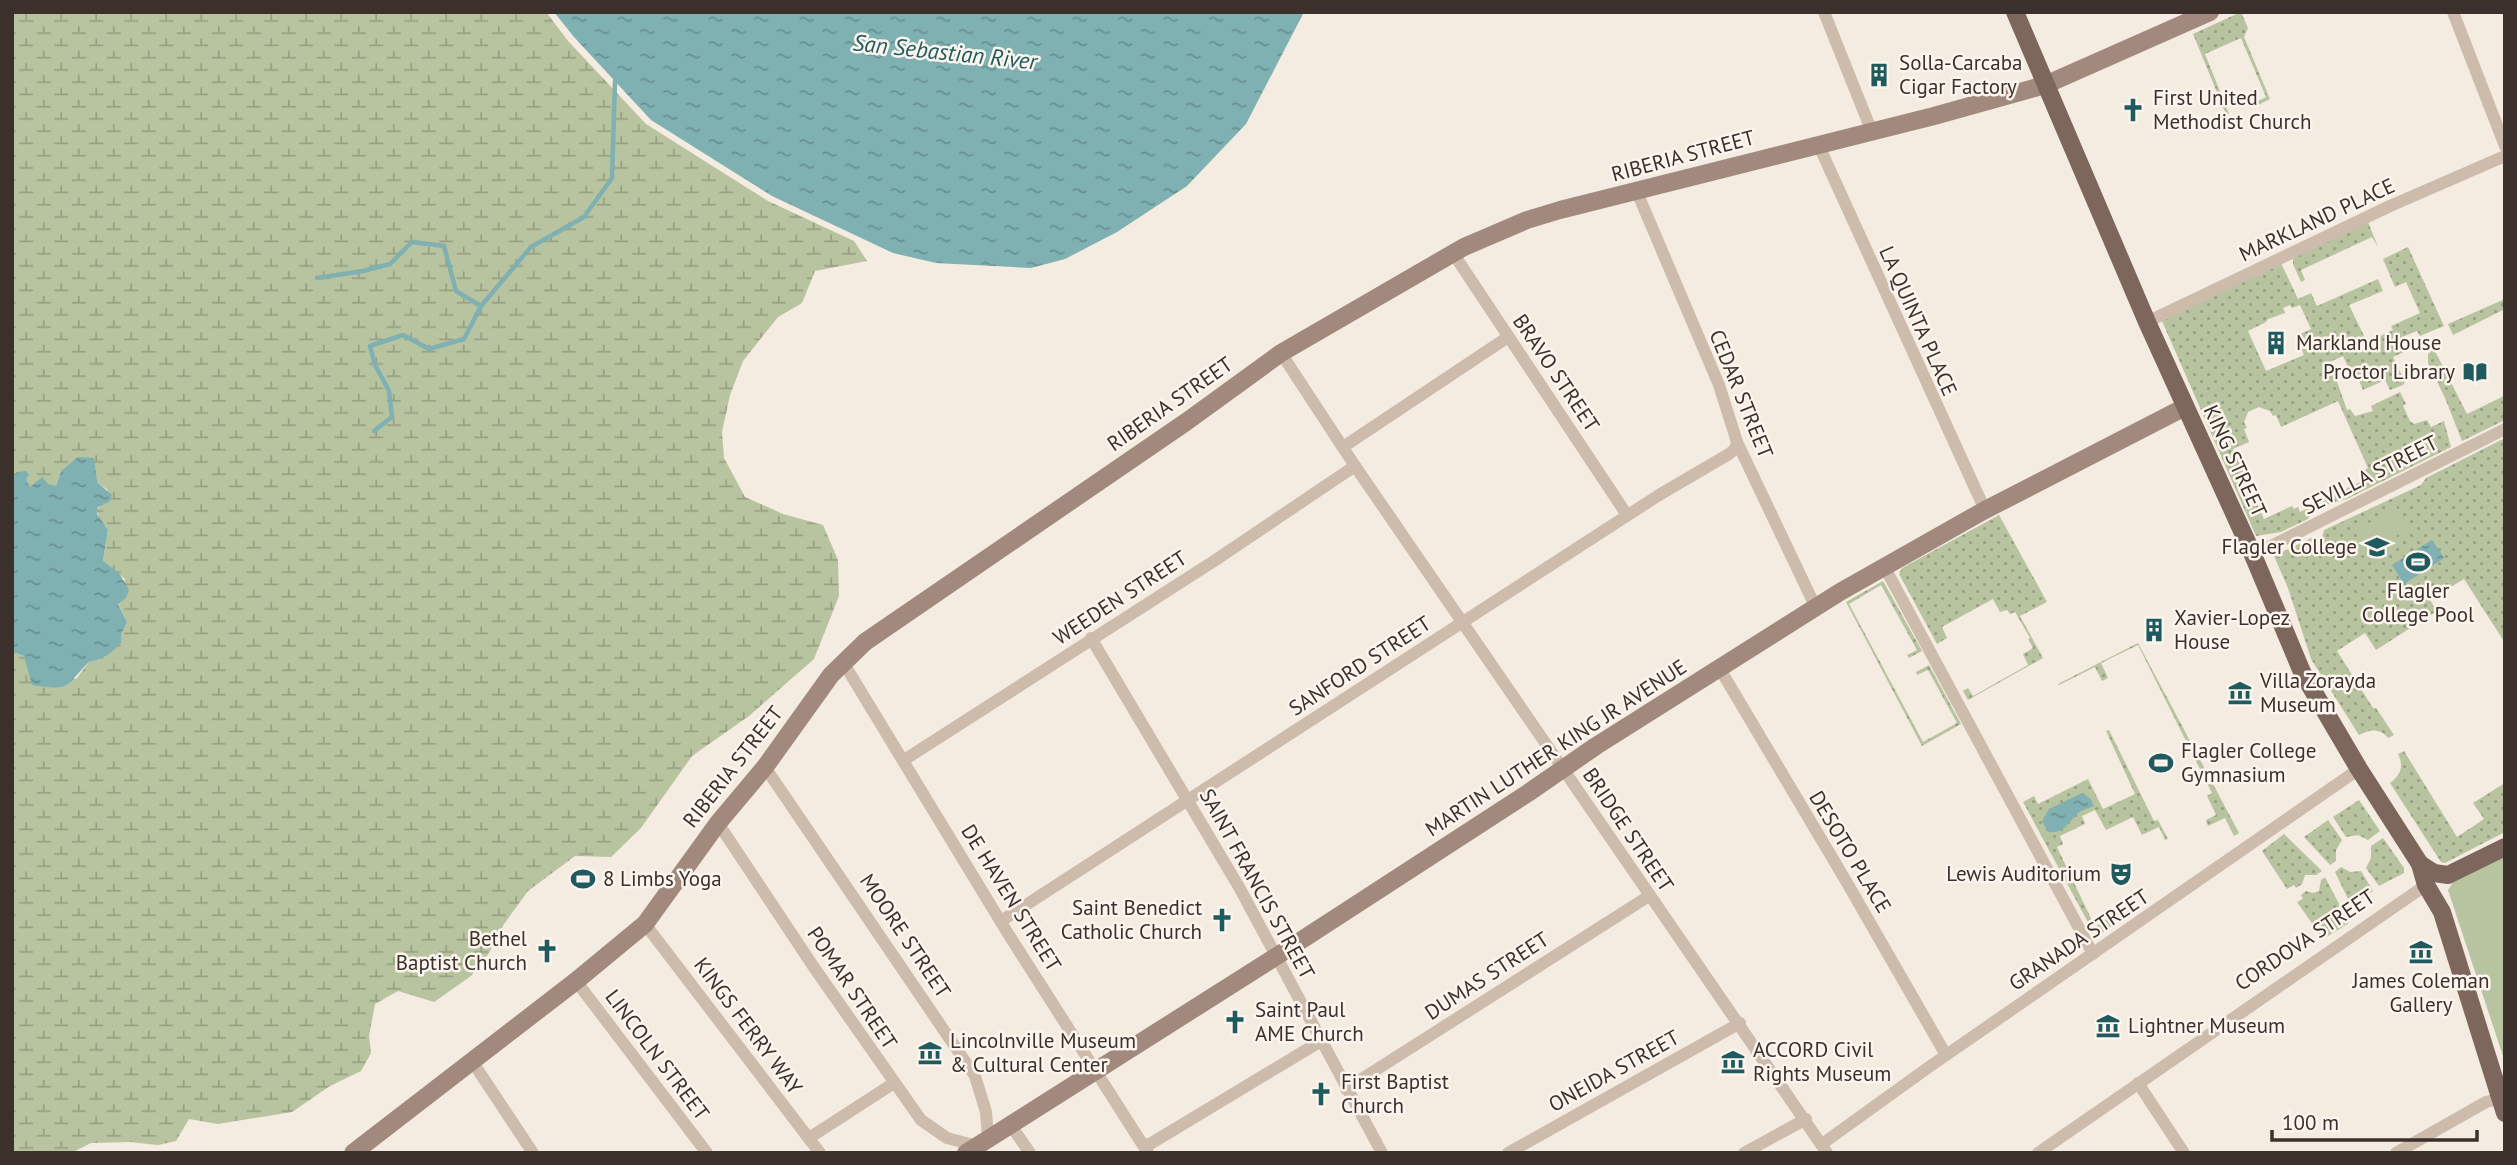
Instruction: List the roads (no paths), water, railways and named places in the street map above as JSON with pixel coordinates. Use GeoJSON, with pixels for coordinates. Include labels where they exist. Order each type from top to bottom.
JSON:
{"type":"FeatureCollection","features":[{"type":"Feature","properties":{"kind":"main road","name":"KING STREET"},"geometry":{"type":"LineString","coordinates":[[2015,12],[2147,322],[2253,555],[2302,672],[2359,769],[2420,864],[2427,885],[2442,912],[2503,1102]]}},
{"type":"Feature","properties":{"kind":"main road"},"geometry":{"type":"LineString","coordinates":[[2420,864],[2434,873],[2448,875],[2505,847]]}},
{"type":"Feature","properties":{"kind":"main road"},"geometry":{"type":"LineString","coordinates":[[2442,912],[2442,887],[2448,875]]}},
{"type":"Feature","properties":{"kind":"street"},"geometry":{"type":"LineString","coordinates":[[1824,12],[1872,132]]}},
{"type":"Feature","properties":{"kind":"street","name":"RIBERIA STREET"},"geometry":{"type":"LineString","coordinates":[[354,1153],[576,981],[645,924],[718,823],[765,767],[831,675],[866,642],[1186,422],[1281,353],[1453,253],[1527,220],[2045,85],[2210,12]]}},
{"type":"Feature","properties":{"kind":"street"},"geometry":{"type":"LineString","coordinates":[[2453,12],[2505,146]]}},
{"type":"Feature","properties":{"kind":"street","name":"LA QUINTA PLACE"},"geometry":{"type":"LineString","coordinates":[[1819,146],[1985,510]]}},
{"type":"Feature","properties":{"kind":"street","name":"MARKLAND PLACE"},"geometry":{"type":"LineString","coordinates":[[2147,322],[2390,206],[2505,156]]}},
{"type":"Feature","properties":{"kind":"street","name":"CEDAR STREET"},"geometry":{"type":"LineString","coordinates":[[1637,192],[1719,385],[1737,442],[1816,608]]}},
{"type":"Feature","properties":{"kind":"street","name":"BRAVO STREET"},"geometry":{"type":"LineString","coordinates":[[1453,253],[1628,515]]}},
{"type":"Feature","properties":{"kind":"street"},"geometry":{"type":"LineString","coordinates":[[1343,447],[1508,337]]}},
{"type":"Feature","properties":{"kind":"street","name":"BRIDGE STREET"},"geometry":{"type":"LineString","coordinates":[[1281,353],[1355,466],[1825,1149]]}},
{"type":"Feature","properties":{"kind":"street","name":"MARTIN LUTHER KING JR AVENUE"},"geometry":{"type":"LineString","coordinates":[[977,1146],[1277,956],[1596,746],[1884,566],[1985,510],[2185,407]]}},
{"type":"Feature","properties":{"kind":"street","name":"SEVILLA STREET"},"geometry":{"type":"LineString","coordinates":[[2253,555],[2505,429]]}},
{"type":"Feature","properties":{"kind":"street","name":"SANFORD STREET"},"geometry":{"type":"LineString","coordinates":[[1001,921],[1628,515],[1729,454],[1735,449],[1737,442]]}},
{"type":"Feature","properties":{"kind":"street","name":"WEEDEN STREET"},"geometry":{"type":"LineString","coordinates":[[904,760],[1214,561],[1355,466]]}},
{"type":"Feature","properties":{"kind":"street"},"geometry":{"type":"LineString","coordinates":[[1884,566],[2093,954]]}},
{"type":"Feature","properties":{"kind":"street","name":"SAINT FRANCIS STREET"},"geometry":{"type":"LineString","coordinates":[[1091,638],[1188,799],[1277,956],[1382,1153]]}},
{"type":"Feature","properties":{"kind":"street","name":"DE HAVEN STREET"},"geometry":{"type":"LineString","coordinates":[[843,662],[1001,921],[1097,1070],[1139,1142],[1146,1149]]}},
{"type":"Feature","properties":{"kind":"street","name":"DESOTO PLACE"},"geometry":{"type":"LineString","coordinates":[[1720,669],[1946,1055]]}},
{"type":"Feature","properties":{"kind":"street","name":"MOORE STREET"},"geometry":{"type":"LineString","coordinates":[[765,767],[975,1076],[986,1112],[977,1146]]}},
{"type":"Feature","properties":{"kind":"street","name":"GRANADA STREET"},"geometry":{"type":"LineString","coordinates":[[1825,1149],[1946,1055],[2359,769]]}},
{"type":"Feature","properties":{"kind":"street","name":"POMAR STREET"},"geometry":{"type":"LineString","coordinates":[[718,823],[921,1120],[947,1138],[977,1146]]}},
{"type":"Feature","properties":{"kind":"street","name":"CORDOVA STREET"},"geometry":{"type":"LineString","coordinates":[[2038,1153],[2427,885]]}},
{"type":"Feature","properties":{"kind":"street","name":"DUMAS STREET"},"geometry":{"type":"LineString","coordinates":[[1346,1089],[1649,896]]}},
{"type":"Feature","properties":{"kind":"street","name":"KINGS FERRY WAY"},"geometry":{"type":"LineString","coordinates":[[645,924],[820,1153]]}},
{"type":"Feature","properties":{"kind":"street","name":"LINCOLN STREET"},"geometry":{"type":"LineString","coordinates":[[576,981],[706,1153]]}},
{"type":"Feature","properties":{"kind":"street","name":"ONEIDA STREET"},"geometry":{"type":"LineString","coordinates":[[1508,1153],[1740,1024]]}},
{"type":"Feature","properties":{"kind":"street"},"geometry":{"type":"LineString","coordinates":[[1146,1149],[1150,1144],[1321,1041]]}},
{"type":"Feature","properties":{"kind":"street"},"geometry":{"type":"LineString","coordinates":[[472,1061],[533,1153]]}},
{"type":"Feature","properties":{"kind":"street"},"geometry":{"type":"LineString","coordinates":[[809,1138],[894,1083]]}},
{"type":"Feature","properties":{"kind":"street"},"geometry":{"type":"LineString","coordinates":[[2138,1083],[2184,1153]]}},
{"type":"Feature","properties":{"kind":"street"},"geometry":{"type":"LineString","coordinates":[[2396,1153],[2486,1102],[2503,1102]]}},
{"type":"Feature","properties":{"kind":"street"},"geometry":{"type":"LineString","coordinates":[[1744,1153],[1806,1119]]}},
{"type":"Feature","properties":{"kind":"street"},"geometry":{"type":"LineString","coordinates":[[1010,1124],[1030,1153]]}},
{"type":"Feature","properties":{"kind":"water","name":"San Sebastian River"},"geometry":{"type":"Polygon","coordinates":[[[554,12],[1304,12],[1246,124],[1187,186],[1117,232],[1065,259],[1031,268],[936,263],[893,253],[772,196],[651,120],[554,12]]]}},
{"type":"Feature","properties":{"kind":"water"},"geometry":{"type":"Polygon","coordinates":[[[78,457],[94,458],[97,482],[112,495],[109,502],[98,507],[97,514],[108,530],[103,561],[119,573],[129,590],[126,598],[118,604],[127,622],[121,635],[121,643],[103,657],[89,662],[71,682],[61,687],[32,685],[24,656],[12,652],[14,477],[17,472],[26,471],[30,487],[42,477],[48,484],[56,486],[61,471],[78,457]]]}},
{"type":"Feature","properties":{"kind":"water","name":"Flagler College Pool"},"geometry":{"type":"Polygon","coordinates":[[[2432,540],[2444,558],[2404,584],[2392,565],[2432,540]]]}},
{"type":"Feature","properties":{"kind":"water"},"geometry":{"type":"Polygon","coordinates":[[[2082,793],[2090,798],[2094,806],[2079,813],[2062,830],[2048,832],[2042,821],[2049,809],[2082,793]]]}},
{"type":"Feature","properties":{"kind":"waterway"},"geometry":{"type":"LineString","coordinates":[[317,278],[390,264],[412,242],[444,246],[456,291],[481,306],[531,247],[584,217],[612,178],[615,81]]}},
{"type":"Feature","properties":{"kind":"waterway"},"geometry":{"type":"LineString","coordinates":[[374,431],[392,417],[389,391],[375,365],[370,346],[403,335],[429,349],[464,339],[481,306]]}},
{"type":"Feature","properties":{"kind":"place","name":"Solla-Carcaba Cigar Factory"},"geometry":{"type":"Point","coordinates":[1879,75]}},
{"type":"Feature","properties":{"kind":"place","name":"First United Methodist Church"},"geometry":{"type":"Point","coordinates":[2133,110]}},
{"type":"Feature","properties":{"kind":"place","name":"Markland House"},"geometry":{"type":"Point","coordinates":[2276,343]}},
{"type":"Feature","properties":{"kind":"place","name":"Proctor Library"},"geometry":{"type":"Point","coordinates":[2475,372]}},
{"type":"Feature","properties":{"kind":"place","name":"Flagler College"},"geometry":{"type":"Point","coordinates":[2377,547]}},
{"type":"Feature","properties":{"kind":"place","name":"Flagler College Pool"},"geometry":{"type":"Point","coordinates":[2418,562]}},
{"type":"Feature","properties":{"kind":"place","name":"Xavier-Lopez House"},"geometry":{"type":"Point","coordinates":[2154,630]}},
{"type":"Feature","properties":{"kind":"place","name":"Villa Zorayda Museum"},"geometry":{"type":"Point","coordinates":[2240,693]}},
{"type":"Feature","properties":{"kind":"place","name":"Flagler College Gymnasium"},"geometry":{"type":"Point","coordinates":[2161,763]}},
{"type":"Feature","properties":{"kind":"place","name":"Lewis Auditorium"},"geometry":{"type":"Point","coordinates":[2121,874]}},
{"type":"Feature","properties":{"kind":"place","name":"8 Limbs Yoga"},"geometry":{"type":"Point","coordinates":[583,879]}},
{"type":"Feature","properties":{"kind":"place","name":"Saint Benedict Catholic Church"},"geometry":{"type":"Point","coordinates":[1222,920]}},
{"type":"Feature","properties":{"kind":"place","name":"Bethel Baptist Church"},"geometry":{"type":"Point","coordinates":[547,951]}},
{"type":"Feature","properties":{"kind":"place","name":"James Coleman Gallery"},"geometry":{"type":"Point","coordinates":[2421,952]}},
{"type":"Feature","properties":{"kind":"place","name":"Saint Paul AME Church"},"geometry":{"type":"Point","coordinates":[1235,1022]}},
{"type":"Feature","properties":{"kind":"place","name":"Lightner Museum"},"geometry":{"type":"Point","coordinates":[2108,1026]}},
{"type":"Feature","properties":{"kind":"place","name":"Lincolnville Museum & Cultural Center"},"geometry":{"type":"Point","coordinates":[930,1053]}},
{"type":"Feature","properties":{"kind":"place","name":"ACCORD Civil Rights Museum"},"geometry":{"type":"Point","coordinates":[1733,1062]}},
{"type":"Feature","properties":{"kind":"place","name":"First Baptist Church"},"geometry":{"type":"Point","coordinates":[1321,1094]}}]}
